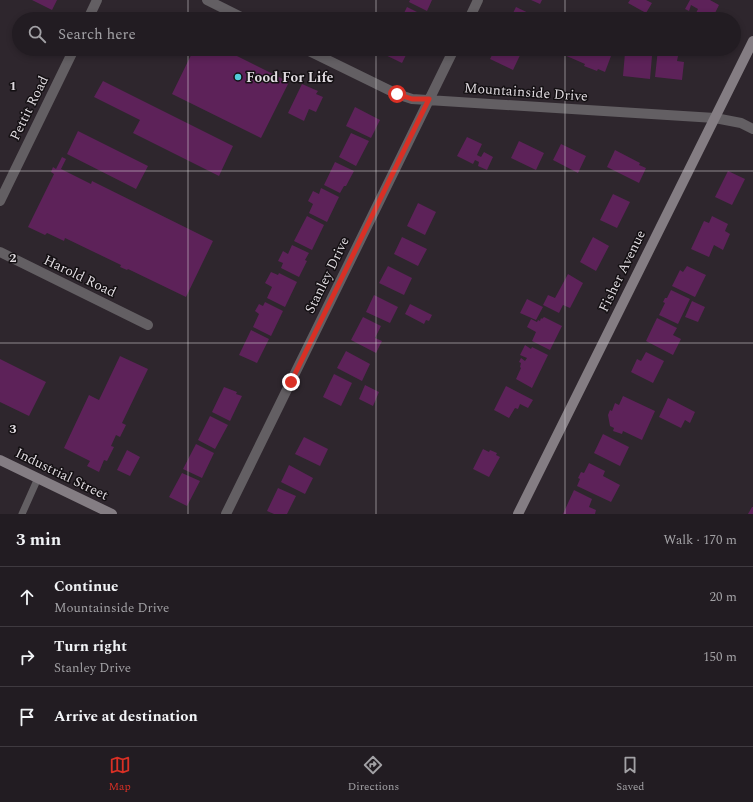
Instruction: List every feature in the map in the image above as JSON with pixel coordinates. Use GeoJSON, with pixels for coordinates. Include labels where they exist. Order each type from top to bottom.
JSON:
{"type":"FeatureCollection","features":[{"type":"Feature","properties":{"kind":"street"},"geometry":{"type":"LineString","coordinates":[[91,12],[97,0]]}},
{"type":"Feature","properties":{"kind":"street"},"geometry":{"type":"LineString","coordinates":[[207,0],[231,12]]}},
{"type":"Feature","properties":{"kind":"street"},"geometry":{"type":"LineString","coordinates":[[472,12],[478,0]]}},
{"type":"Feature","properties":{"kind":"street","name":"Fisher Avenue"},"geometry":{"type":"LineString","coordinates":[[518,514],[753,41]]}},
{"type":"Feature","properties":{"kind":"street","name":"Pettit Road"},"geometry":{"type":"LineString","coordinates":[[0,201],[71,56]]}},
{"type":"Feature","properties":{"kind":"street","name":"Mountainside Drive"},"geometry":{"type":"LineString","coordinates":[[320,56],[397,94],[412,99],[715,118],[741,123],[753,129]]}},
{"type":"Feature","properties":{"kind":"street","name":"Stanley Drive"},"geometry":{"type":"LineString","coordinates":[[226,514],[450,56]]}},
{"type":"Feature","properties":{"kind":"street","name":"Harold Road"},"geometry":{"type":"LineString","coordinates":[[0,252],[148,325]]}},
{"type":"Feature","properties":{"kind":"street","name":"Industrial Street"},"geometry":{"type":"LineString","coordinates":[[0,460],[112,514]]}},
{"type":"Feature","properties":{"kind":"lane"},"geometry":{"type":"LineString","coordinates":[[22,514],[38,478]]}},
{"type":"Feature","properties":{"kind":"building"},"geometry":{"type":"Polygon","coordinates":[[[32,0],[57,0],[52,10],[32,0]]]}},
{"type":"Feature","properties":{"kind":"building"},"geometry":{"type":"Polygon","coordinates":[[[410,0],[432,0],[427,11],[409,2],[410,0]]]}},
{"type":"Feature","properties":{"kind":"building"},"geometry":{"type":"Polygon","coordinates":[[[531,0],[542,0],[540,4],[531,0]]]}},
{"type":"Feature","properties":{"kind":"building"},"geometry":{"type":"Polygon","coordinates":[[[630,0],[646,0],[652,3],[647,12],[644,12],[628,3],[630,0]]]}},
{"type":"Feature","properties":{"kind":"building"},"geometry":{"type":"Polygon","coordinates":[[[690,0],[710,0],[719,5],[716,12],[696,12],[698,9],[691,5],[689,11],[685,9],[690,0]]]}},
{"type":"Feature","properties":{"kind":"building"},"geometry":{"type":"Polygon","coordinates":[[[407,7],[417,12],[404,12],[407,7]]]}},
{"type":"Feature","properties":{"kind":"building"},"geometry":{"type":"Polygon","coordinates":[[[516,7],[526,12],[514,12],[516,7]]]}},
{"type":"Feature","properties":{"kind":"building"},"geometry":{"type":"Polygon","coordinates":[[[191,56],[237,56],[289,82],[261,138],[172,94],[191,56]]]}},
{"type":"Feature","properties":{"kind":"building"},"geometry":{"type":"Polygon","coordinates":[[[388,56],[406,56],[402,63],[388,56]]]}},
{"type":"Feature","properties":{"kind":"building"},"geometry":{"type":"Polygon","coordinates":[[[492,56],[520,56],[513,70],[490,59],[492,56]]]}},
{"type":"Feature","properties":{"kind":"building"},"geometry":{"type":"Polygon","coordinates":[[[567,56],[611,56],[605,72],[598,69],[597,71],[584,66],[585,64],[567,56]]]}},
{"type":"Feature","properties":{"kind":"building"},"geometry":{"type":"Polygon","coordinates":[[[625,56],[652,56],[650,79],[623,76],[625,56]]]}},
{"type":"Feature","properties":{"kind":"building"},"geometry":{"type":"Polygon","coordinates":[[[657,56],[678,56],[677,61],[684,62],[682,80],[655,77],[657,56]]]}},
{"type":"Feature","properties":{"kind":"building"},"geometry":{"type":"Polygon","coordinates":[[[103,81],[233,146],[219,176],[133,133],[140,120],[94,97],[103,81]]]}},
{"type":"Feature","properties":{"kind":"building"},"geometry":{"type":"Polygon","coordinates":[[[302,84],[318,91],[316,94],[323,97],[316,112],[309,109],[304,121],[288,113],[302,84]]]}},
{"type":"Feature","properties":{"kind":"building"},"geometry":{"type":"Polygon","coordinates":[[[355,107],[380,120],[371,138],[346,126],[355,107]]]}},
{"type":"Feature","properties":{"kind":"building"},"geometry":{"type":"Polygon","coordinates":[[[78,131],[148,166],[136,189],[67,154],[78,131]]]}},
{"type":"Feature","properties":{"kind":"building"},"geometry":{"type":"Polygon","coordinates":[[[351,133],[369,141],[356,166],[339,157],[351,133]]]}},
{"type":"Feature","properties":{"kind":"building"},"geometry":{"type":"Polygon","coordinates":[[[467,137],[482,144],[477,155],[481,157],[484,152],[493,157],[487,170],[478,166],[479,162],[475,160],[473,164],[457,156],[467,137]]]}},
{"type":"Feature","properties":{"kind":"building"},"geometry":{"type":"Polygon","coordinates":[[[519,141],[544,153],[536,170],[511,158],[519,141]]]}},
{"type":"Feature","properties":{"kind":"building"},"geometry":{"type":"Polygon","coordinates":[[[561,144],[586,156],[578,173],[553,160],[561,144]]]}},
{"type":"Feature","properties":{"kind":"building"},"geometry":{"type":"Polygon","coordinates":[[[615,150],[640,163],[639,165],[646,168],[639,183],[607,167],[615,150]]]}},
{"type":"Feature","properties":{"kind":"building"},"geometry":{"type":"Polygon","coordinates":[[[62,157],[66,159],[61,169],[91,184],[92,181],[213,241],[186,297],[128,269],[127,270],[120,267],[121,265],[65,238],[64,241],[47,233],[45,235],[28,227],[54,174],[51,172],[53,167],[56,169],[62,157]]]}},
{"type":"Feature","properties":{"kind":"building"},"geometry":{"type":"Polygon","coordinates":[[[335,162],[354,171],[346,186],[344,186],[340,193],[324,185],[335,162]]]}},
{"type":"Feature","properties":{"kind":"building"},"geometry":{"type":"Polygon","coordinates":[[[728,171],[745,179],[732,205],[715,197],[728,171]]]}},
{"type":"Feature","properties":{"kind":"building"},"geometry":{"type":"Polygon","coordinates":[[[321,188],[339,197],[327,222],[309,213],[313,204],[308,201],[313,191],[319,194],[321,188]]]}},
{"type":"Feature","properties":{"kind":"building"},"geometry":{"type":"Polygon","coordinates":[[[613,194],[630,202],[617,228],[600,220],[613,194]]]}},
{"type":"Feature","properties":{"kind":"building"},"geometry":{"type":"Polygon","coordinates":[[[418,203],[436,212],[425,235],[407,226],[418,203]]]}},
{"type":"Feature","properties":{"kind":"building"},"geometry":{"type":"Polygon","coordinates":[[[307,216],[324,225],[312,250],[294,241],[307,216]]]}},
{"type":"Feature","properties":{"kind":"building"},"geometry":{"type":"Polygon","coordinates":[[[712,216],[728,224],[725,231],[730,234],[723,250],[714,245],[709,257],[691,249],[704,221],[709,223],[712,216]]]}},
{"type":"Feature","properties":{"kind":"building"},"geometry":{"type":"Polygon","coordinates":[[[402,237],[427,249],[418,266],[394,254],[402,237]]]}},
{"type":"Feature","properties":{"kind":"building"},"geometry":{"type":"Polygon","coordinates":[[[593,237],[609,246],[596,271],[580,262],[593,237]]]}},
{"type":"Feature","properties":{"kind":"building"},"geometry":{"type":"Polygon","coordinates":[[[292,245],[309,253],[305,260],[307,261],[299,277],[281,268],[283,263],[278,261],[283,251],[288,254],[292,245]]]}},
{"type":"Feature","properties":{"kind":"building"},"geometry":{"type":"Polygon","coordinates":[[[388,266],[412,278],[404,295],[379,283],[388,266]]]}},
{"type":"Feature","properties":{"kind":"building"},"geometry":{"type":"Polygon","coordinates":[[[687,266],[706,275],[695,297],[672,286],[680,270],[683,272],[687,266]]]}},
{"type":"Feature","properties":{"kind":"building"},"geometry":{"type":"Polygon","coordinates":[[[271,272],[278,275],[279,273],[297,282],[285,307],[267,298],[272,287],[265,283],[271,272]]]}},
{"type":"Feature","properties":{"kind":"building"},"geometry":{"type":"Polygon","coordinates":[[[568,274],[583,283],[570,308],[563,305],[559,313],[543,305],[548,295],[555,298],[568,274]]]}},
{"type":"Feature","properties":{"kind":"building"},"geometry":{"type":"Polygon","coordinates":[[[671,290],[690,299],[678,324],[659,315],[665,303],[663,302],[671,290]]]}},
{"type":"Feature","properties":{"kind":"building"},"geometry":{"type":"Polygon","coordinates":[[[374,295],[398,307],[390,323],[366,312],[374,295]]]}},
{"type":"Feature","properties":{"kind":"building"},"geometry":{"type":"Polygon","coordinates":[[[527,299],[543,307],[536,320],[520,313],[527,299]]]}},
{"type":"Feature","properties":{"kind":"building"},"geometry":{"type":"Polygon","coordinates":[[[692,301],[705,307],[698,322],[685,317],[692,301]]]}},
{"type":"Feature","properties":{"kind":"building"},"geometry":{"type":"Polygon","coordinates":[[[265,302],[283,311],[271,336],[253,327],[259,314],[255,311],[259,304],[263,306],[265,302]]]}},
{"type":"Feature","properties":{"kind":"building"},"geometry":{"type":"Polygon","coordinates":[[[410,304],[432,315],[429,321],[426,320],[424,324],[405,314],[410,304]]]}},
{"type":"Feature","properties":{"kind":"building"},"geometry":{"type":"Polygon","coordinates":[[[363,317],[381,326],[375,338],[382,341],[376,353],[351,340],[363,317]]]}},
{"type":"Feature","properties":{"kind":"building"},"geometry":{"type":"Polygon","coordinates":[[[544,317],[562,326],[550,350],[532,341],[536,332],[527,327],[531,319],[537,322],[544,317]]]}},
{"type":"Feature","properties":{"kind":"building"},"geometry":{"type":"Polygon","coordinates":[[[657,318],[677,328],[673,335],[681,339],[673,355],[646,341],[657,318]]]}},
{"type":"Feature","properties":{"kind":"building"},"geometry":{"type":"Polygon","coordinates":[[[251,330],[269,339],[257,363],[239,355],[251,330]]]}},
{"type":"Feature","properties":{"kind":"building"},"geometry":{"type":"Polygon","coordinates":[[[525,345],[531,349],[532,347],[548,355],[532,388],[516,379],[521,368],[521,363],[519,362],[521,358],[525,361],[527,358],[520,355],[525,345]]]}},
{"type":"Feature","properties":{"kind":"building"},"geometry":{"type":"Polygon","coordinates":[[[346,351],[370,364],[362,381],[337,368],[346,351]]]}},
{"type":"Feature","properties":{"kind":"building"},"geometry":{"type":"Polygon","coordinates":[[[646,352],[664,361],[653,383],[631,372],[637,359],[641,361],[646,352]]]}},
{"type":"Feature","properties":{"kind":"building"},"geometry":{"type":"Polygon","coordinates":[[[120,356],[148,369],[122,423],[126,425],[120,437],[116,435],[111,446],[114,447],[107,461],[104,460],[99,472],[87,466],[90,461],[64,448],[89,395],[99,400],[120,356]]]}},
{"type":"Feature","properties":{"kind":"building"},"geometry":{"type":"Polygon","coordinates":[[[0,359],[46,382],[29,416],[0,402],[0,359]]]}},
{"type":"Feature","properties":{"kind":"building"},"geometry":{"type":"Polygon","coordinates":[[[334,374],[352,383],[341,406],[323,397],[334,374]]]}},
{"type":"Feature","properties":{"kind":"building"},"geometry":{"type":"Polygon","coordinates":[[[365,385],[379,392],[373,406],[359,399],[365,385]]]}},
{"type":"Feature","properties":{"kind":"building"},"geometry":{"type":"Polygon","coordinates":[[[506,386],[533,400],[528,408],[520,404],[518,409],[515,408],[509,418],[494,410],[506,386]]]}},
{"type":"Feature","properties":{"kind":"building"},"geometry":{"type":"Polygon","coordinates":[[[224,387],[237,392],[236,394],[242,396],[230,421],[212,412],[224,387]]]}},
{"type":"Feature","properties":{"kind":"building"},"geometry":{"type":"Polygon","coordinates":[[[623,396],[655,411],[642,440],[623,431],[622,434],[613,431],[614,428],[610,426],[608,415],[610,410],[612,411],[615,403],[619,405],[623,396]]]}},
{"type":"Feature","properties":{"kind":"building"},"geometry":{"type":"Polygon","coordinates":[[[668,398],[695,412],[690,423],[685,420],[681,428],[659,417],[668,398]]]}},
{"type":"Feature","properties":{"kind":"building"},"geometry":{"type":"Polygon","coordinates":[[[210,416],[228,425],[215,449],[198,440],[210,416]]]}},
{"type":"Feature","properties":{"kind":"building"},"geometry":{"type":"Polygon","coordinates":[[[603,434],[629,447],[620,466],[594,453],[603,434]]]}},
{"type":"Feature","properties":{"kind":"building"},"geometry":{"type":"Polygon","coordinates":[[[304,437],[328,449],[320,466],[295,454],[304,437]]]}},
{"type":"Feature","properties":{"kind":"building"},"geometry":{"type":"Polygon","coordinates":[[[196,444],[214,453],[202,478],[183,469],[196,444]]]}},
{"type":"Feature","properties":{"kind":"building"},"geometry":{"type":"Polygon","coordinates":[[[483,449],[489,452],[490,450],[497,453],[496,455],[500,457],[489,477],[473,469],[483,449]]]}},
{"type":"Feature","properties":{"kind":"building"},"geometry":{"type":"Polygon","coordinates":[[[127,450],[140,457],[130,476],[117,470],[127,450]]]}},
{"type":"Feature","properties":{"kind":"building"},"geometry":{"type":"Polygon","coordinates":[[[589,463],[605,471],[603,476],[620,485],[611,502],[577,486],[580,479],[578,478],[581,472],[584,473],[589,463]]]}},
{"type":"Feature","properties":{"kind":"building"},"geometry":{"type":"Polygon","coordinates":[[[289,465],[313,478],[305,494],[281,482],[289,465]]]}},
{"type":"Feature","properties":{"kind":"building"},"geometry":{"type":"Polygon","coordinates":[[[182,473],[200,481],[187,506],[169,497],[182,473]]]}},
{"type":"Feature","properties":{"kind":"building"},"geometry":{"type":"Polygon","coordinates":[[[278,488],[296,496],[287,514],[274,514],[267,511],[278,488]]]}},
{"type":"Feature","properties":{"kind":"building"},"geometry":{"type":"Polygon","coordinates":[[[574,490],[592,499],[589,507],[596,510],[595,514],[563,514],[574,490]]]}},
{"type":"Feature","properties":{"kind":"building"},"geometry":{"type":"Polygon","coordinates":[[[752,507],[753,514],[748,514],[752,507]]]}},
{"type":"Feature","properties":{"kind":"place","name":"Food For Life"},"geometry":{"type":"Point","coordinates":[238,77]}},
{"type":"Feature","properties":{"kind":"route"},"geometry":{"type":"LineString","coordinates":[[291,382],[429,99],[412,99],[397,94]]}}]}
